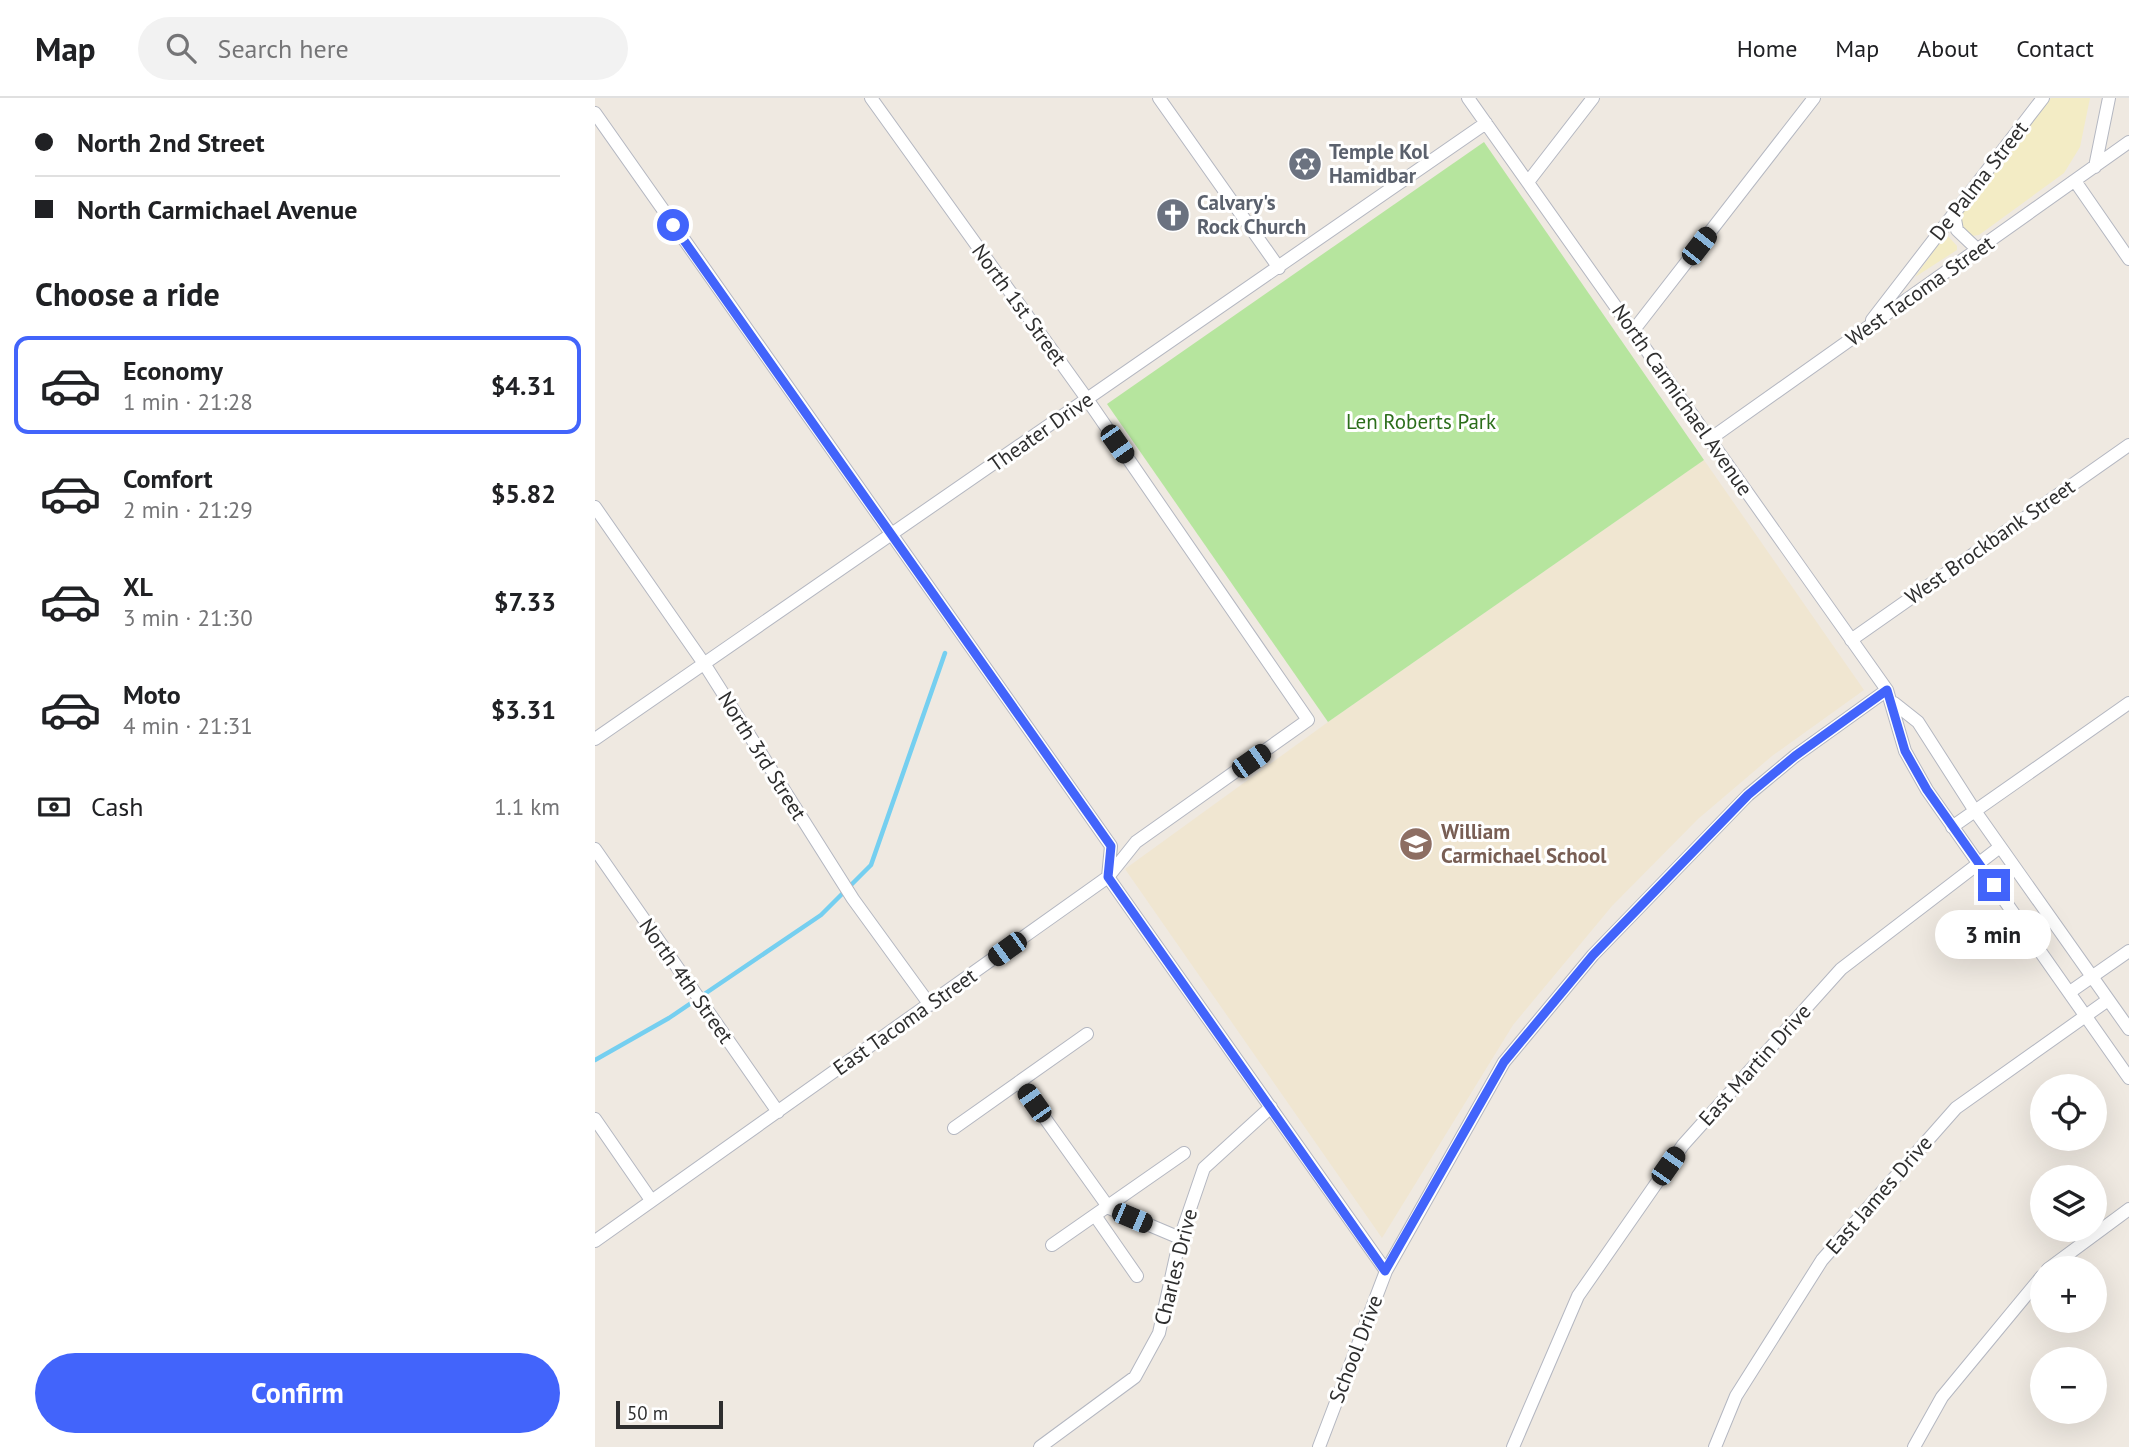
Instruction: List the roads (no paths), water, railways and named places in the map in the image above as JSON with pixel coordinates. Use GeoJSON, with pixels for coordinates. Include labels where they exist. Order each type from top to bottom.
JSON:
{"type":"FeatureCollection","features":[{"type":"Feature","properties":{"kind":"street","name":"North 1st Street"},"geometry":{"type":"LineString","coordinates":[[871,98],[1087,400],[1308,720]]}},
{"type":"Feature","properties":{"kind":"street"},"geometry":{"type":"LineString","coordinates":[[1159,98],[1279,268]]}},
{"type":"Feature","properties":{"kind":"street","name":"North Carmichael Avenue"},"geometry":{"type":"LineString","coordinates":[[1468,98],[1890,696],[1918,722],[1975,811],[2129,1029]]}},
{"type":"Feature","properties":{"kind":"street"},"geometry":{"type":"LineString","coordinates":[[1528,182],[1593,98]]}},
{"type":"Feature","properties":{"kind":"street"},"geometry":{"type":"LineString","coordinates":[[1633,331],[1814,98]]}},
{"type":"Feature","properties":{"kind":"street","name":"De Palma Street"},"geometry":{"type":"LineString","coordinates":[[1864,330],[2043,98]]}},
{"type":"Feature","properties":{"kind":"street"},"geometry":{"type":"LineString","coordinates":[[2095,167],[2109,98]]}},
{"type":"Feature","properties":{"kind":"street"},"geometry":{"type":"LineString","coordinates":[[595,113],[1111,846],[1108,877],[1385,1271]]}},
{"type":"Feature","properties":{"kind":"street","name":"Theater Drive"},"geometry":{"type":"LineString","coordinates":[[595,739],[1486,123]]}},
{"type":"Feature","properties":{"kind":"street","name":"West Tacoma Street"},"geometry":{"type":"LineString","coordinates":[[1710,439],[2129,142]]}},
{"type":"Feature","properties":{"kind":"street"},"geometry":{"type":"LineString","coordinates":[[2075,181],[2129,259]]}},
{"type":"Feature","properties":{"kind":"street"},"geometry":{"type":"LineString","coordinates":[[1954,214],[1957,230],[1978,250]]}},
{"type":"Feature","properties":{"kind":"street","name":"West Brockbank Street"},"geometry":{"type":"LineString","coordinates":[[1851,639],[2129,445]]}},
{"type":"Feature","properties":{"kind":"street","name":"North 3rd Street"},"geometry":{"type":"LineString","coordinates":[[595,507],[705,665],[853,899],[930,1005]]}},
{"type":"Feature","properties":{"kind":"street","name":"North Carmichael Avenue"},"geometry":{"type":"LineString","coordinates":[[1890,696],[1905,751],[1952,827],[2129,1078]]}},
{"type":"Feature","properties":{"kind":"street","name":"School Drive"},"geometry":{"type":"LineString","coordinates":[[1319,1447],[1385,1271],[1504,1062],[1593,955],[1748,795],[1795,756],[1890,696]]}},
{"type":"Feature","properties":{"kind":"street"},"geometry":{"type":"LineString","coordinates":[[1952,827],[2129,703]]}},
{"type":"Feature","properties":{"kind":"street","name":"East Tacoma Street"},"geometry":{"type":"LineString","coordinates":[[595,1241],[1108,877],[1136,842],[1308,720]]}},
{"type":"Feature","properties":{"kind":"street","name":"East Martin Drive"},"geometry":{"type":"LineString","coordinates":[[1513,1447],[1578,1296],[1683,1145],[1841,969],[2000,847]]}},
{"type":"Feature","properties":{"kind":"street","name":"North 4th Street"},"geometry":{"type":"LineString","coordinates":[[595,849],[778,1112]]}},
{"type":"Feature","properties":{"kind":"street"},"geometry":{"type":"LineString","coordinates":[[2070,992],[2129,951]]}},
{"type":"Feature","properties":{"kind":"street","name":"East James Drive"},"geometry":{"type":"LineString","coordinates":[[1715,1447],[1736,1396],[1822,1260],[1956,1108],[2108,1000]]}},
{"type":"Feature","properties":{"kind":"street"},"geometry":{"type":"LineString","coordinates":[[954,1128],[1087,1034]]}},
{"type":"Feature","properties":{"kind":"street"},"geometry":{"type":"LineString","coordinates":[[1020,1082],[1109,1208],[1180,1238]]}},
{"type":"Feature","properties":{"kind":"street","name":"Charles Drive"},"geometry":{"type":"LineString","coordinates":[[1040,1447],[1135,1377],[1159,1333],[1180,1238],[1204,1168],[1271,1107]]}},
{"type":"Feature","properties":{"kind":"street"},"geometry":{"type":"LineString","coordinates":[[595,1119],[651,1200]]}},
{"type":"Feature","properties":{"kind":"street"},"geometry":{"type":"LineString","coordinates":[[1052,1245],[1109,1208],[1184,1153]]}},
{"type":"Feature","properties":{"kind":"street"},"geometry":{"type":"LineString","coordinates":[[2066,1256],[2129,1209]]}},
{"type":"Feature","properties":{"kind":"street"},"geometry":{"type":"LineString","coordinates":[[1096,1217],[1137,1276]]}},
{"type":"Feature","properties":{"kind":"street"},"geometry":{"type":"LineString","coordinates":[[1915,1447],[1942,1397],[2030,1291]]}},
{"type":"Feature","properties":{"kind":"waterway"},"geometry":{"type":"LineString","coordinates":[[595,1060],[669,1018],[821,915],[871,865],[945,653]]}},
{"type":"Feature","properties":{"kind":"place","name":"Temple Kol Hamidbar"},"geometry":{"type":"Point","coordinates":[1305,164]}},
{"type":"Feature","properties":{"kind":"place","name":"Calvary's Rock Church"},"geometry":{"type":"Point","coordinates":[1173,215]}},
{"type":"Feature","properties":{"kind":"place","name":"William Carmichael School"},"geometry":{"type":"Point","coordinates":[1416,844]}},
{"type":"Feature","properties":{"kind":"park label","name":"Len Roberts Park"},"geometry":{"type":"Point","coordinates":[1421,422]}}]}
